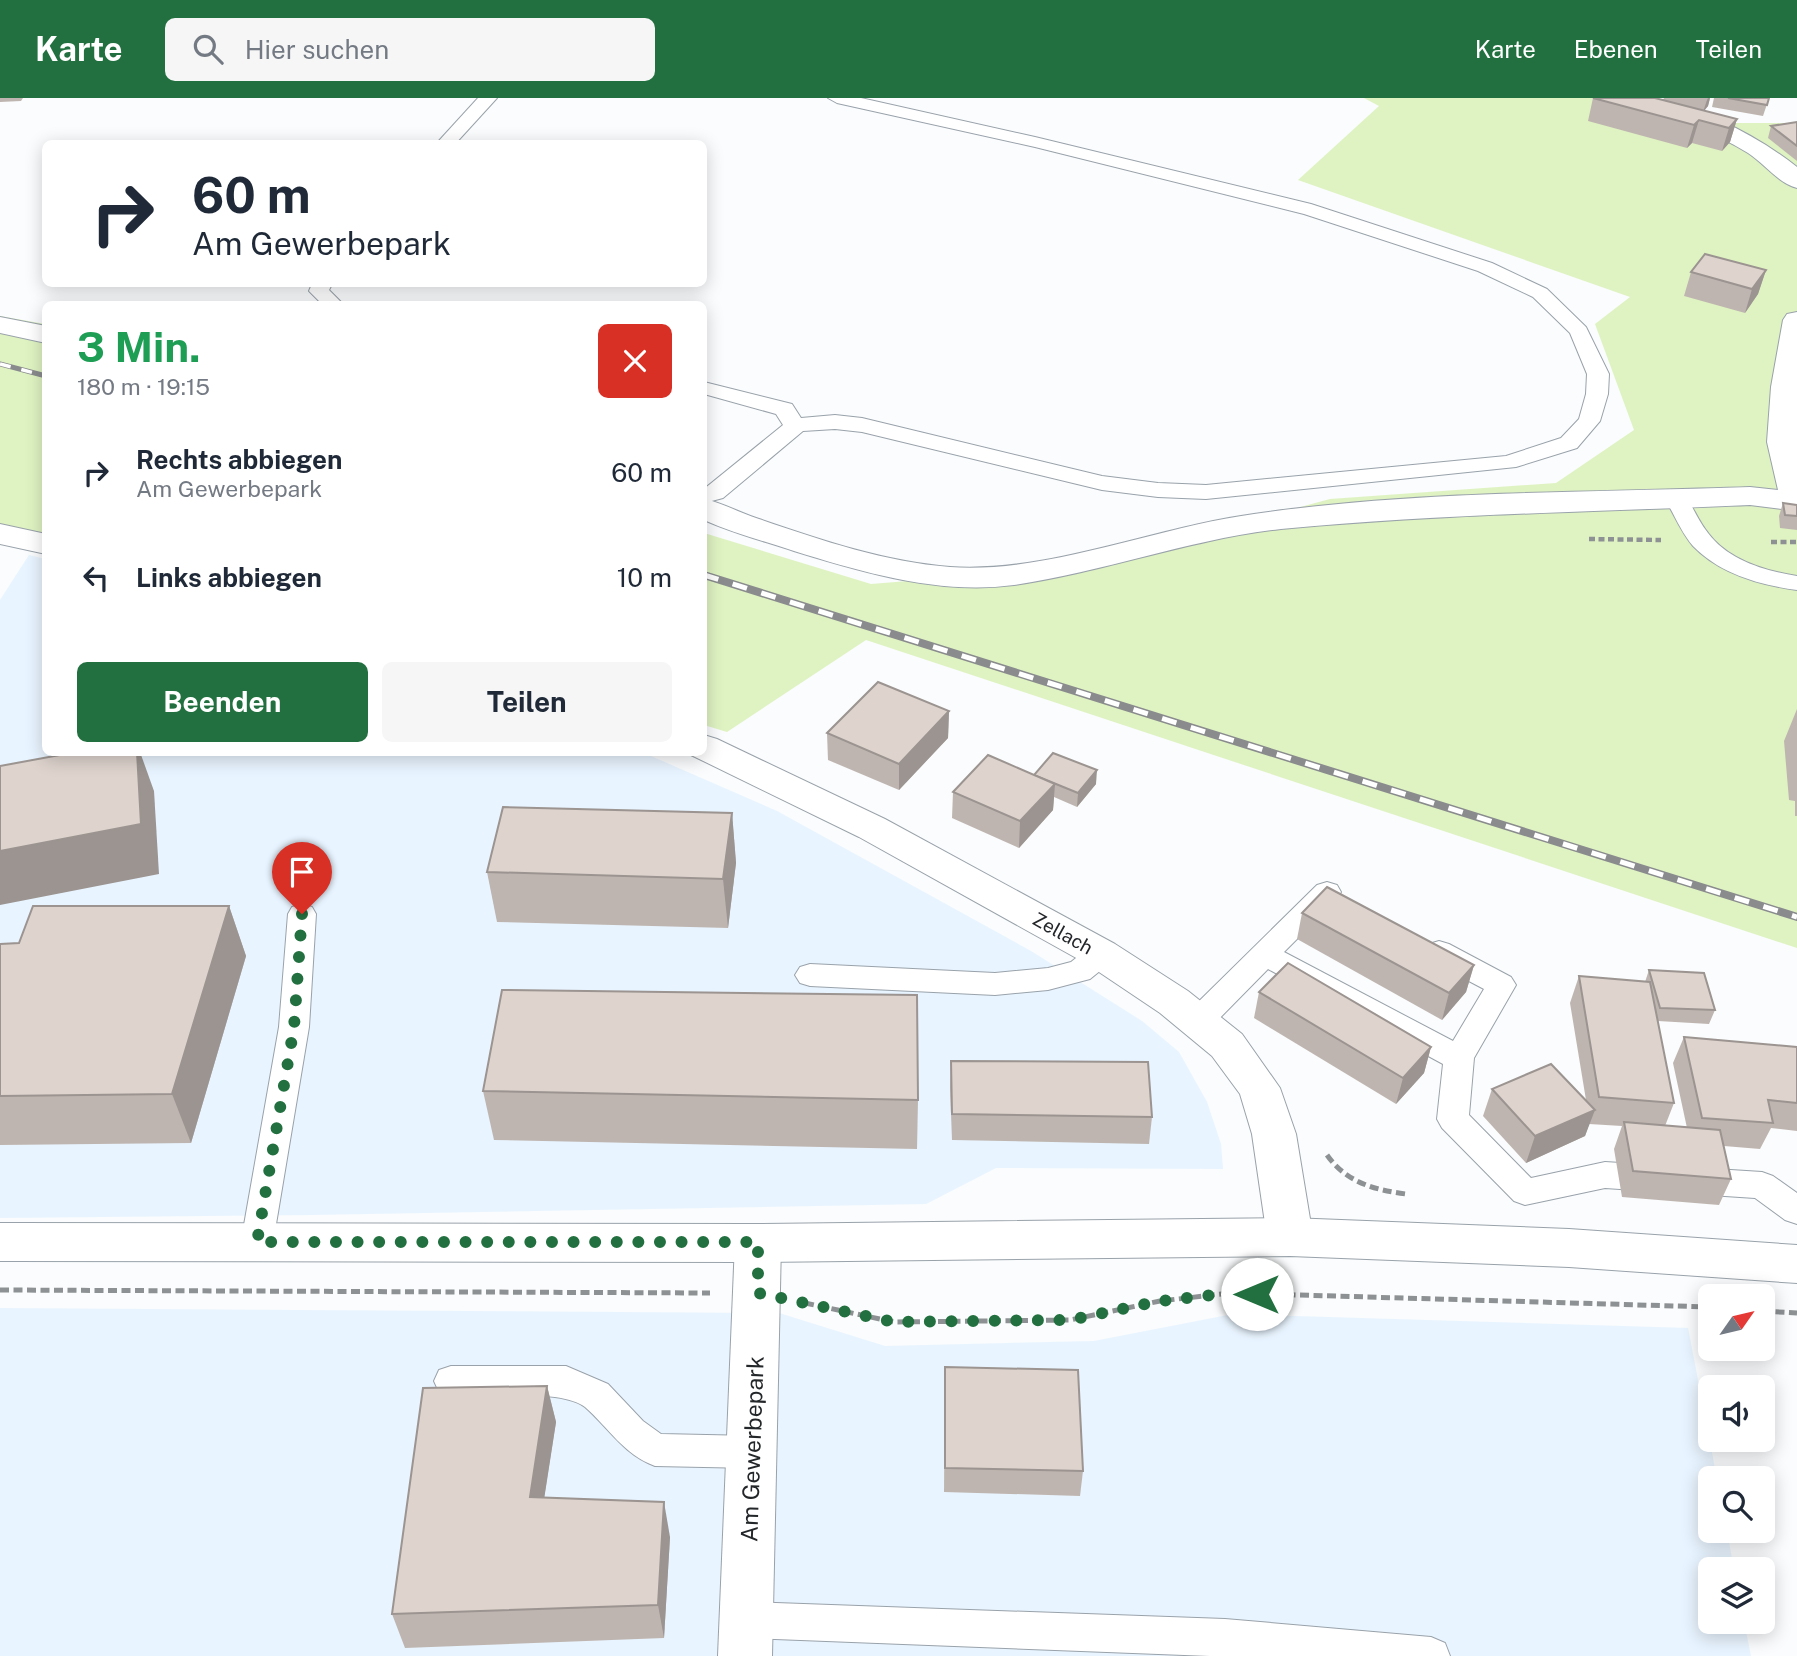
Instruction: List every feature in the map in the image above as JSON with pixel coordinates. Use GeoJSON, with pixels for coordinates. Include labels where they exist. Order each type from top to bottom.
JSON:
{"type":"FeatureCollection","features":[{"type":"Feature","properties":{"kind":"street"},"geometry":{"type":"LineString","coordinates":[[1630,98],[1705,123],[1756,148],[1797,180]]}},
{"type":"Feature","properties":{"kind":"street"},"geometry":{"type":"LineString","coordinates":[[707,510],[730,521],[849,558],[884,567],[964,578],[1004,576],[1183,536],[1263,522],[1338,514],[1750,496],[1797,502],[1782,442],[1786,387],[1797,320]]}},
{"type":"Feature","properties":{"kind":"street"},"geometry":{"type":"LineString","coordinates":[[0,324],[42,334]]}},
{"type":"Feature","properties":{"kind":"street"},"geometry":{"type":"LineString","coordinates":[[0,534],[42,543]]}},
{"type":"Feature","properties":{"kind":"street","name":"Zellach"},"geometry":{"type":"LineString","coordinates":[[707,748],[872,828],[1101,954],[1174,1002],[1227,1045],[1259,1088],[1274,1134],[1290,1237]]}},
{"type":"Feature","properties":{"kind":"street"},"geometry":{"type":"LineString","coordinates":[[0,1242],[758,1242],[1290,1237],[1569,1248],[1797,1264]]}},
{"type":"Feature","properties":{"kind":"street","name":"Am Gewerbepark"},"geometry":{"type":"LineString","coordinates":[[745,1638],[758,1242]]}},
{"type":"Feature","properties":{"kind":"lane"},"geometry":{"type":"LineString","coordinates":[[449,140],[488,98]]}},
{"type":"Feature","properties":{"kind":"lane"},"geometry":{"type":"LineString","coordinates":[[707,495],[715,493],[795,426],[812,422],[862,425],[1102,483],[1158,491],[1206,492],[1508,462],[1569,443],[1590,421],[1597,394],[1598,374],[1579,331],[1540,293],[1485,267],[1311,210],[1035,142],[837,98]]}},
{"type":"Feature","properties":{"kind":"lane"},"geometry":{"type":"LineString","coordinates":[[321,287],[319,291],[329,301]]}},
{"type":"Feature","properties":{"kind":"lane"},"geometry":{"type":"LineString","coordinates":[[707,389],[784,409],[795,426]]}},
{"type":"Feature","properties":{"kind":"lane"},"geometry":{"type":"LineString","coordinates":[[1676,499],[1701,541],[1730,562],[1756,575],[1797,583]]}},
{"type":"Feature","properties":{"kind":"lane"},"geometry":{"type":"LineString","coordinates":[[1198,1021],[1327,891],[1350,904]]}},
{"type":"Feature","properties":{"kind":"lane"},"geometry":{"type":"LineString","coordinates":[[257,1242],[294,1027],[302,914]]}},
{"type":"Feature","properties":{"kind":"lane"},"geometry":{"type":"LineString","coordinates":[[1420,941],[1501,985],[1460,1059],[1453,1119],[1525,1192],[1605,1175],[1762,1185],[1797,1211]]}},
{"type":"Feature","properties":{"kind":"lane"},"geometry":{"type":"LineString","coordinates":[[810,975],[995,984],[1048,979],[1080,971],[1101,954]]}},
{"type":"Feature","properties":{"kind":"lane"},"geometry":{"type":"LineString","coordinates":[[1265,955],[1460,1059]]}},
{"type":"Feature","properties":{"kind":"lane"},"geometry":{"type":"LineString","coordinates":[[451,1381],[566,1381],[596,1395],[629,1432],[656,1450],[752,1452]]}},
{"type":"Feature","properties":{"kind":"lane"},"geometry":{"type":"LineString","coordinates":[[745,1638],[1225,1638],[1431,1656]]}},
{"type":"Feature","properties":{"kind":"path"},"geometry":{"type":"LineString","coordinates":[[1322,1146],[1333,1166],[1355,1182],[1383,1192],[1411,1195]]}},
{"type":"Feature","properties":{"kind":"path"},"geometry":{"type":"LineString","coordinates":[[0,1290],[758,1293],[894,1322],[1070,1320],[1160,1301],[1231,1293],[1698,1307]]}},
{"type":"Feature","properties":{"kind":"path"},"geometry":{"type":"LineString","coordinates":[[1775,1312],[1797,1313]]}},
{"type":"Feature","properties":{"kind":"shaded area"},"geometry":{"type":"Polygon","coordinates":[[[29,555],[42,558],[42,756],[651,756],[777,811],[1031,951],[1142,1021],[1179,1052],[1207,1102],[1221,1144],[1223,1169],[996,1168],[926,1204],[0,1218],[0,600],[29,555]]]}},
{"type":"Feature","properties":{"kind":"shaded area"},"geometry":{"type":"Polygon","coordinates":[[[0,1308],[779,1313],[885,1346],[1094,1341],[1233,1314],[1688,1328],[1698,1380],[1698,1452],[1712,1452],[1715,1466],[1698,1466],[1698,1543],[1729,1543],[1732,1557],[1698,1557],[1698,1634],[1746,1634],[1751,1656],[0,1656],[0,1308]]]}},
{"type":"Feature","properties":{"kind":"green space"},"geometry":{"type":"Polygon","coordinates":[[[1364,98],[1653,98],[1720,123],[1797,123],[1797,948],[866,640],[727,732],[707,726],[707,534],[871,584],[1079,567],[1330,499],[1556,483],[1634,430],[1595,324],[1630,297],[1298,180],[1379,106],[1364,98]]]}},
{"type":"Feature","properties":{"kind":"green space"},"geometry":{"type":"Polygon","coordinates":[[[0,316],[42,323],[42,545],[0,538],[0,316]]]}},
{"type":"Feature","properties":{"kind":"building"},"geometry":{"type":"Polygon","coordinates":[[[1593,98],[1655,98],[1737,119],[1729,128],[1699,120],[1694,125],[1593,98]]]}},
{"type":"Feature","properties":{"kind":"building"},"geometry":{"type":"Polygon","coordinates":[[[1728,98],[1769,98],[1767,105],[1728,98]]]}},
{"type":"Feature","properties":{"kind":"building"},"geometry":{"type":"Polygon","coordinates":[[[1797,122],[1797,146],[1771,126],[1797,122]]]}},
{"type":"Feature","properties":{"kind":"building"},"geometry":{"type":"Polygon","coordinates":[[[1705,254],[1766,270],[1752,289],[1691,272],[1705,254]]]}},
{"type":"Feature","properties":{"kind":"building"},"geometry":{"type":"Polygon","coordinates":[[[1783,503],[1797,505],[1797,516],[1785,515],[1783,503]]]}},
{"type":"Feature","properties":{"kind":"building"},"geometry":{"type":"Polygon","coordinates":[[[878,682],[949,711],[899,764],[827,733],[878,682]]]}},
{"type":"Feature","properties":{"kind":"building"},"geometry":{"type":"Polygon","coordinates":[[[1053,753],[1097,770],[1078,793],[1034,775],[1053,753]]]}},
{"type":"Feature","properties":{"kind":"building"},"geometry":{"type":"Polygon","coordinates":[[[988,755],[1055,784],[1020,821],[953,792],[988,755]]]}},
{"type":"Feature","properties":{"kind":"building"},"geometry":{"type":"Polygon","coordinates":[[[54,756],[137,756],[141,824],[0,851],[0,766],[54,756]]]}},
{"type":"Feature","properties":{"kind":"building"},"geometry":{"type":"Polygon","coordinates":[[[503,807],[732,813],[723,879],[487,872],[503,807]]]}},
{"type":"Feature","properties":{"kind":"building"},"geometry":{"type":"Polygon","coordinates":[[[1327,887],[1474,965],[1449,993],[1302,913],[1327,887]]]}},
{"type":"Feature","properties":{"kind":"building"},"geometry":{"type":"Polygon","coordinates":[[[33,906],[229,906],[172,1094],[0,1096],[0,944],[19,943],[33,906]]]}},
{"type":"Feature","properties":{"kind":"building"},"geometry":{"type":"Polygon","coordinates":[[[1288,963],[1431,1047],[1403,1078],[1259,992],[1288,963]]]}},
{"type":"Feature","properties":{"kind":"building"},"geometry":{"type":"Polygon","coordinates":[[[1649,970],[1704,973],[1715,1010],[1660,1008],[1649,970]]]}},
{"type":"Feature","properties":{"kind":"building"},"geometry":{"type":"Polygon","coordinates":[[[1579,976],[1650,982],[1674,1103],[1599,1097],[1579,976]]]}},
{"type":"Feature","properties":{"kind":"building"},"geometry":{"type":"Polygon","coordinates":[[[502,990],[917,995],[918,1100],[483,1091],[502,990]]]}},
{"type":"Feature","properties":{"kind":"building"},"geometry":{"type":"Polygon","coordinates":[[[1684,1037],[1797,1047],[1797,1103],[1768,1100],[1773,1123],[1702,1118],[1684,1037]]]}},
{"type":"Feature","properties":{"kind":"building"},"geometry":{"type":"Polygon","coordinates":[[[951,1061],[1148,1062],[1152,1117],[952,1114],[951,1061]]]}},
{"type":"Feature","properties":{"kind":"building"},"geometry":{"type":"Polygon","coordinates":[[[1551,1064],[1595,1110],[1535,1136],[1492,1089],[1551,1064]]]}},
{"type":"Feature","properties":{"kind":"building"},"geometry":{"type":"Polygon","coordinates":[[[1624,1122],[1720,1130],[1731,1179],[1633,1171],[1624,1122]]]}},
{"type":"Feature","properties":{"kind":"building"},"geometry":{"type":"Polygon","coordinates":[[[945,1367],[1078,1370],[1083,1471],[945,1468],[945,1367]]]}},
{"type":"Feature","properties":{"kind":"building"},"geometry":{"type":"Polygon","coordinates":[[[547,1386],[530,1497],[664,1502],[658,1605],[392,1614],[423,1388],[547,1386]]]}},
{"type":"Feature","properties":{"kind":"railway"},"geometry":{"type":"LineString","coordinates":[[0,364],[42,375]]}},
{"type":"Feature","properties":{"kind":"railway"},"geometry":{"type":"LineString","coordinates":[[707,576],[1797,917]]}},
{"type":"Feature","properties":{"kind":"route"},"geometry":{"type":"LineString","coordinates":[[302,914],[294,1027],[257,1242],[758,1242],[758,1293],[894,1322],[1070,1320],[1160,1301],[1231,1293],[1257,1294]]}}]}
